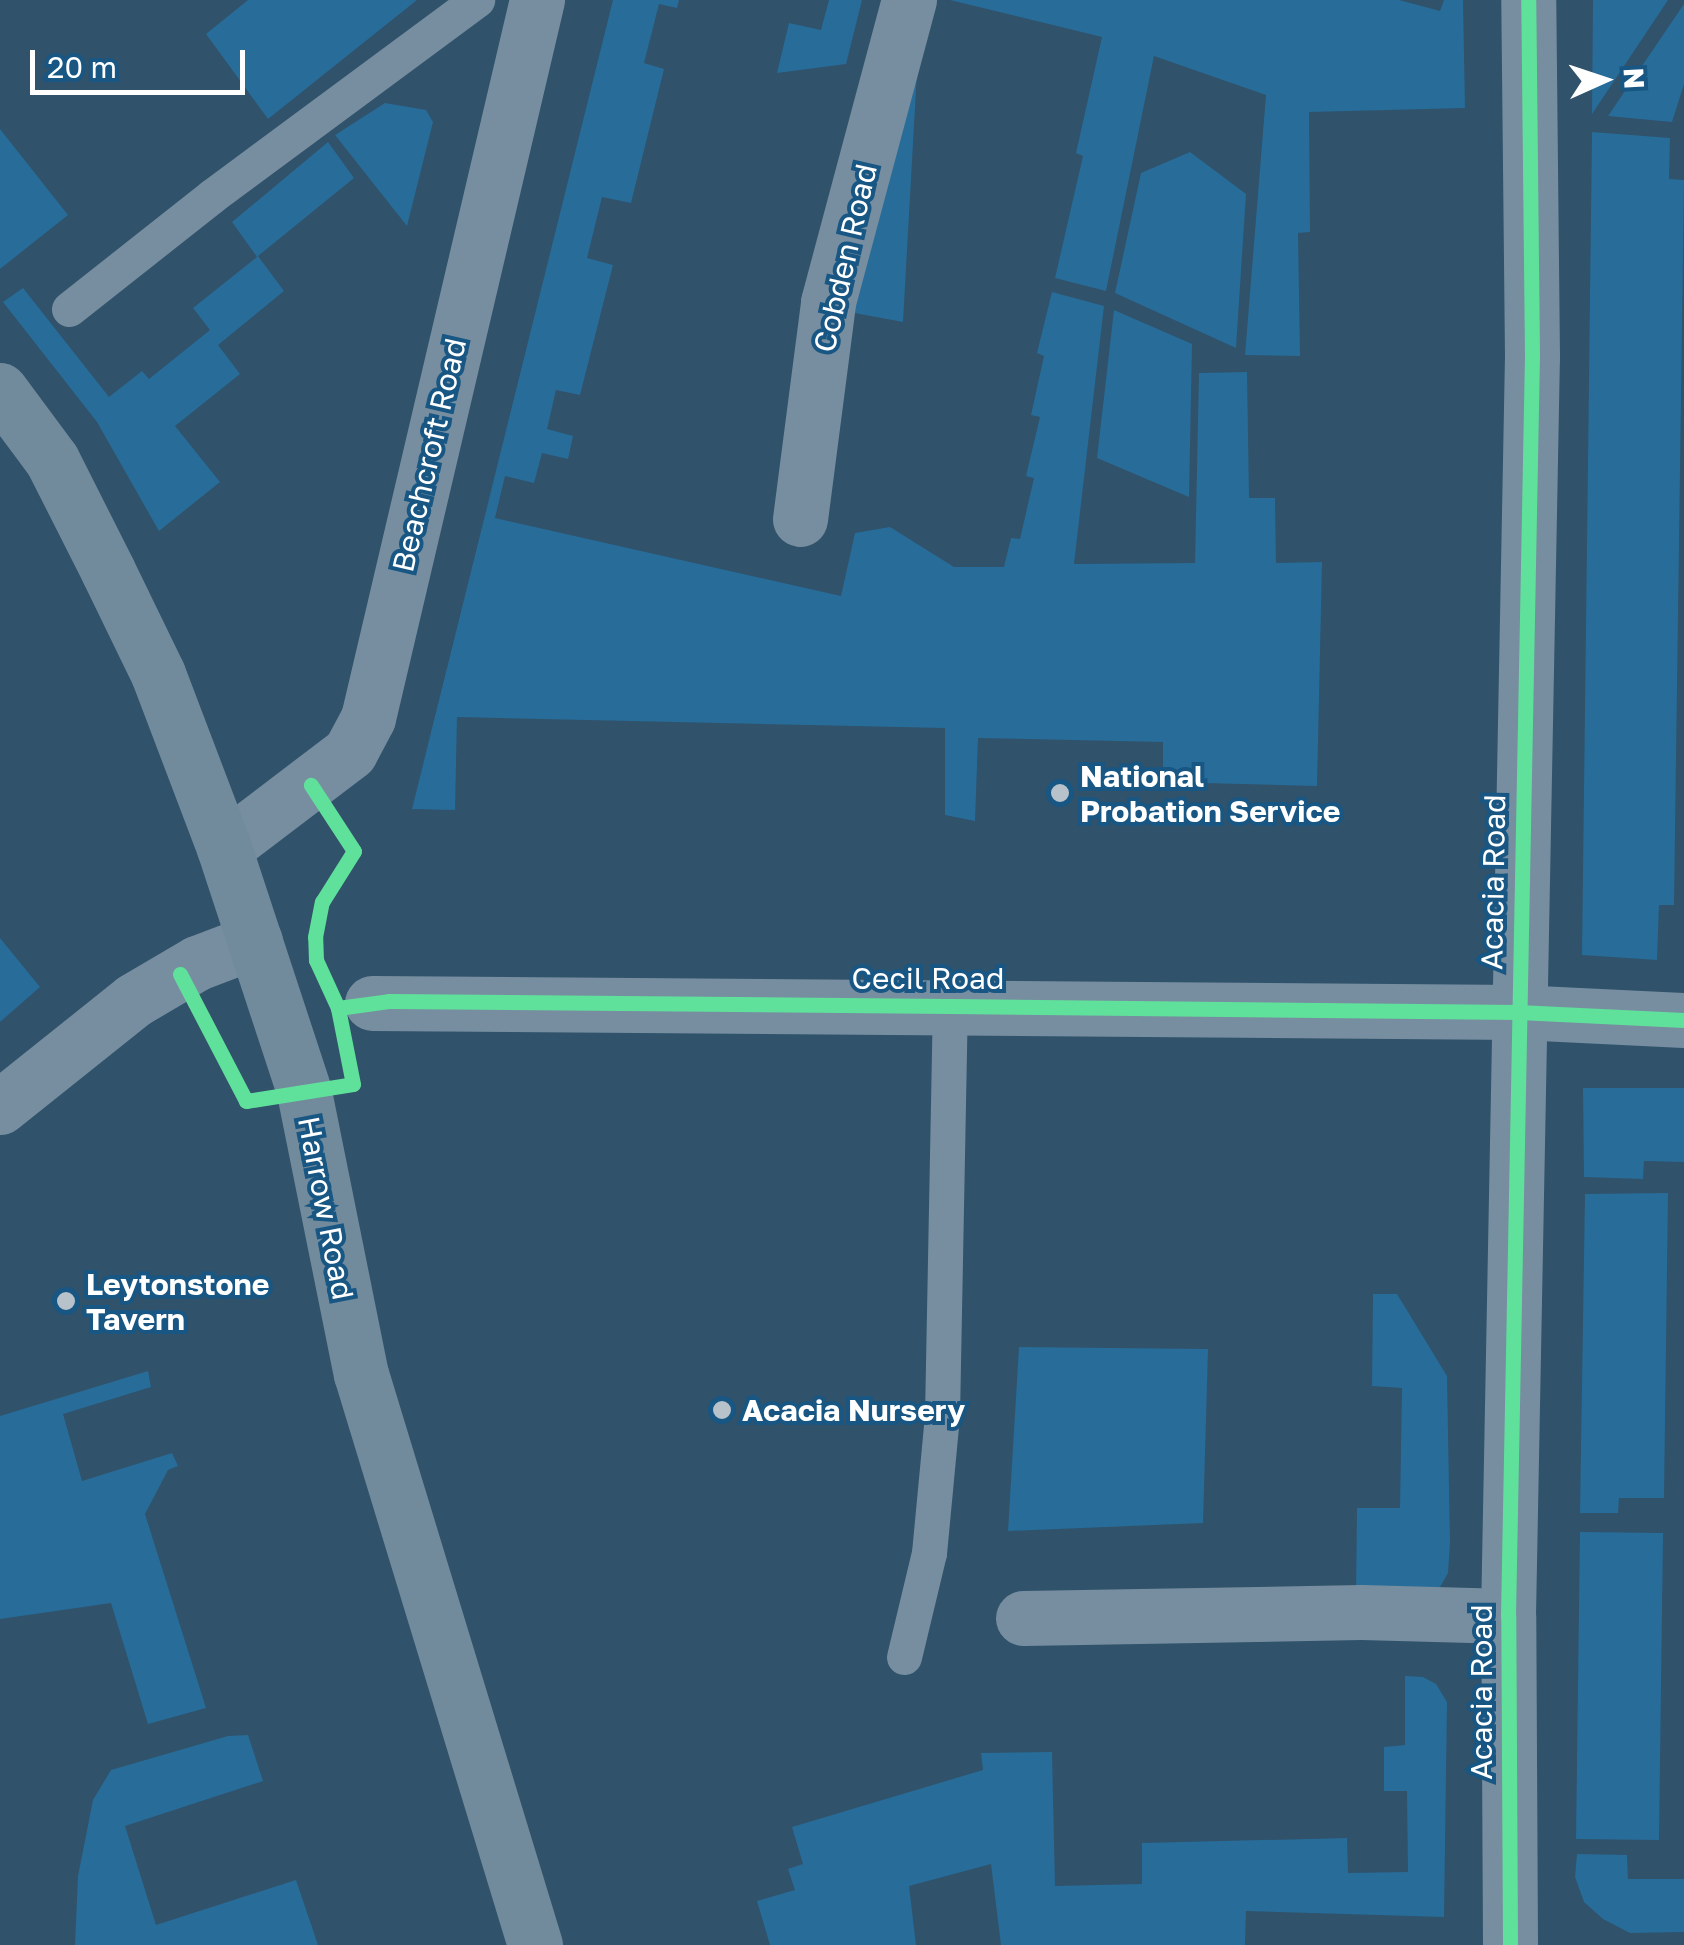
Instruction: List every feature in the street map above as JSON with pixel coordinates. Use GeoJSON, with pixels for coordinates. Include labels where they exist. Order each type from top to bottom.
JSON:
{"type":"FeatureCollection","features":[{"type":"Feature","properties":{"kind":"main road","name":"Harrow Road"},"geometry":{"type":"LineString","coordinates":[[0,390],[52,460],[108,571],[158,674],[224,848],[304,1092],[356,1356],[534,1945]]}},
{"type":"Feature","properties":{"kind":"street","name":"Beachcroft Road"},"geometry":{"type":"LineString","coordinates":[[224,848],[350,752],[368,718],[537,0]]}},
{"type":"Feature","properties":{"kind":"street","name":"Cobden Road"},"geometry":{"type":"LineString","coordinates":[[800,519],[828,302],[909,0]]}},
{"type":"Feature","properties":{"kind":"street","name":"Acacia Road"},"geometry":{"type":"LineString","coordinates":[[1510,1945],[1508,1616],[1532,357],[1528,0]]}},
{"type":"Feature","properties":{"kind":"street"},"geometry":{"type":"LineString","coordinates":[[0,1107],[134,1000],[197,964],[255,941]]}},
{"type":"Feature","properties":{"kind":"street","name":"Cecil Road"},"geometry":{"type":"LineString","coordinates":[[372,1003],[1518,1012],[1684,1020]]}},
{"type":"Feature","properties":{"kind":"street","name":"Acacia Road"},"geometry":{"type":"LineString","coordinates":[[1023,1618],[1361,1612],[1508,1616]]}},
{"type":"Feature","properties":{"kind":"lane"},"geometry":{"type":"LineString","coordinates":[[69,309],[212,196],[477,0]]}},
{"type":"Feature","properties":{"kind":"lane"},"geometry":{"type":"LineString","coordinates":[[904,1657],[929,1553],[942,1416],[950,1006]]}},
{"type":"Feature","properties":{"kind":"shaded area"},"geometry":{"type":"Polygon","coordinates":[[[248,0],[417,0],[268,119],[206,34],[248,0]]]}},
{"type":"Feature","properties":{"kind":"shaded area"},"geometry":{"type":"Polygon","coordinates":[[[613,0],[679,0],[677,8],[659,4],[644,63],[664,69],[631,203],[602,197],[587,258],[613,265],[580,395],[556,390],[547,429],[573,436],[568,459],[542,453],[534,483],[505,476],[495,518],[841,596],[855,533],[890,527],[954,567],[1004,567],[1011,538],[1020,539],[1034,478],[1026,476],[1040,417],[1031,415],[1044,356],[1037,353],[1052,292],[1104,306],[1074,564],[1195,563],[1199,373],[1247,372],[1249,498],[1275,498],[1276,563],[1322,562],[1317,786],[1163,782],[1163,742],[978,738],[975,821],[945,815],[945,728],[457,717],[455,810],[412,809],[613,0]]]}},
{"type":"Feature","properties":{"kind":"shaded area"},"geometry":{"type":"Polygon","coordinates":[[[829,0],[862,0],[846,64],[777,73],[789,23],[821,30],[829,0]]]}},
{"type":"Feature","properties":{"kind":"shaded area"},"geometry":{"type":"Polygon","coordinates":[[[921,0],[903,322],[844,311],[921,0]]]}},
{"type":"Feature","properties":{"kind":"shaded area"},"geometry":{"type":"Polygon","coordinates":[[[950,0],[1399,0],[1440,11],[1444,0],[1463,0],[1465,108],[1309,112],[1310,232],[1298,233],[1300,356],[1245,355],[1266,95],[1154,56],[1106,291],[1055,278],[1083,156],[1076,153],[1102,37],[950,0]]]}},
{"type":"Feature","properties":{"kind":"shaded area"},"geometry":{"type":"Polygon","coordinates":[[[1593,0],[1668,0],[1592,114],[1593,0]]]}},
{"type":"Feature","properties":{"kind":"shaded area"},"geometry":{"type":"Polygon","coordinates":[[[1684,4],[1684,84],[1672,122],[1608,116],[1684,4]]]}},
{"type":"Feature","properties":{"kind":"shaded area"},"geometry":{"type":"Polygon","coordinates":[[[385,103],[426,110],[433,122],[407,226],[335,135],[385,103]]]}},
{"type":"Feature","properties":{"kind":"shaded area"},"geometry":{"type":"Polygon","coordinates":[[[0,129],[68,215],[0,269],[0,129]]]}},
{"type":"Feature","properties":{"kind":"shaded area"},"geometry":{"type":"Polygon","coordinates":[[[1592,132],[1670,138],[1669,179],[1684,180],[1674,905],[1659,905],[1657,960],[1582,955],[1592,132]]]}},
{"type":"Feature","properties":{"kind":"shaded area"},"geometry":{"type":"Polygon","coordinates":[[[328,142],[354,178],[258,256],[284,291],[218,345],[240,374],[175,426],[220,482],[159,531],[97,422],[3,302],[23,288],[109,397],[142,371],[149,379],[210,330],[193,308],[257,257],[232,222],[328,142]]]}},
{"type":"Feature","properties":{"kind":"shaded area"},"geometry":{"type":"Polygon","coordinates":[[[1190,152],[1246,194],[1236,348],[1115,293],[1141,173],[1190,152]]]}},
{"type":"Feature","properties":{"kind":"shaded area"},"geometry":{"type":"Polygon","coordinates":[[[1114,310],[1192,344],[1189,497],[1097,458],[1114,310]]]}},
{"type":"Feature","properties":{"kind":"shaded area"},"geometry":{"type":"Polygon","coordinates":[[[0,938],[40,987],[0,1022],[0,938]]]}},
{"type":"Feature","properties":{"kind":"shaded area"},"geometry":{"type":"Polygon","coordinates":[[[1583,1088],[1684,1088],[1684,1162],[1644,1161],[1643,1179],[1584,1177],[1583,1088]]]}},
{"type":"Feature","properties":{"kind":"shaded area"},"geometry":{"type":"Polygon","coordinates":[[[1668,1193],[1664,1498],[1619,1498],[1618,1513],[1580,1513],[1585,1194],[1668,1193]]]}},
{"type":"Feature","properties":{"kind":"shaded area"},"geometry":{"type":"Polygon","coordinates":[[[1373,1294],[1397,1294],[1447,1376],[1450,1543],[1448,1573],[1440,1587],[1356,1595],[1357,1508],[1400,1508],[1402,1388],[1372,1386],[1373,1294]]]}},
{"type":"Feature","properties":{"kind":"shaded area"},"geometry":{"type":"Polygon","coordinates":[[[1019,1347],[1208,1349],[1203,1523],[1008,1531],[1019,1347]]]}},
{"type":"Feature","properties":{"kind":"shaded area"},"geometry":{"type":"Polygon","coordinates":[[[148,1371],[151,1387],[63,1414],[82,1481],[172,1453],[178,1466],[168,1470],[145,1514],[206,1708],[148,1724],[111,1603],[0,1619],[0,1416],[148,1371]]]}},
{"type":"Feature","properties":{"kind":"shaded area"},"geometry":{"type":"Polygon","coordinates":[[[1580,1532],[1663,1533],[1659,1840],[1576,1839],[1580,1532]]]}},
{"type":"Feature","properties":{"kind":"shaded area"},"geometry":{"type":"Polygon","coordinates":[[[1405,1676],[1423,1677],[1436,1684],[1447,1702],[1444,1917],[1246,1911],[1245,1945],[1001,1945],[991,1864],[909,1886],[916,1945],[770,1945],[757,1901],[795,1890],[788,1869],[803,1864],[792,1827],[983,1770],[981,1753],[1052,1752],[1055,1886],[1142,1884],[1142,1843],[1347,1838],[1348,1873],[1408,1872],[1407,1791],[1384,1791],[1384,1747],[1405,1745],[1405,1676]]]}},
{"type":"Feature","properties":{"kind":"shaded area"},"geometry":{"type":"Polygon","coordinates":[[[248,1735],[263,1781],[125,1826],[156,1925],[296,1880],[318,1945],[75,1945],[78,1876],[93,1800],[111,1770],[228,1736],[248,1735]]]}},
{"type":"Feature","properties":{"kind":"shaded area"},"geometry":{"type":"Polygon","coordinates":[[[1577,1854],[1627,1855],[1628,1879],[1684,1879],[1684,1932],[1630,1933],[1603,1919],[1584,1902],[1575,1877],[1577,1854]]]}},
{"type":"Feature","properties":{"kind":"cycle path"},"geometry":{"type":"LineString","coordinates":[[1510,1945],[1508,1616],[1532,357],[1528,0]]}},
{"type":"Feature","properties":{"kind":"cycle path"},"geometry":{"type":"LineString","coordinates":[[180,974],[246,1101],[353,1084],[338,1008],[316,960],[315,937],[322,902],[354,851],[311,785]]}},
{"type":"Feature","properties":{"kind":"cycle path"},"geometry":{"type":"LineString","coordinates":[[338,1008],[389,1001],[950,1006],[1518,1012],[1684,1020]]}},
{"type":"Feature","properties":{"kind":"place","name":"National Probation Service"},"geometry":{"type":"Point","coordinates":[1060,793]}},
{"type":"Feature","properties":{"kind":"place","name":"Leytonstone Tavern"},"geometry":{"type":"Point","coordinates":[66,1301]}},
{"type":"Feature","properties":{"kind":"place","name":"Acacia Nursery"},"geometry":{"type":"Point","coordinates":[722,1410]}}]}
